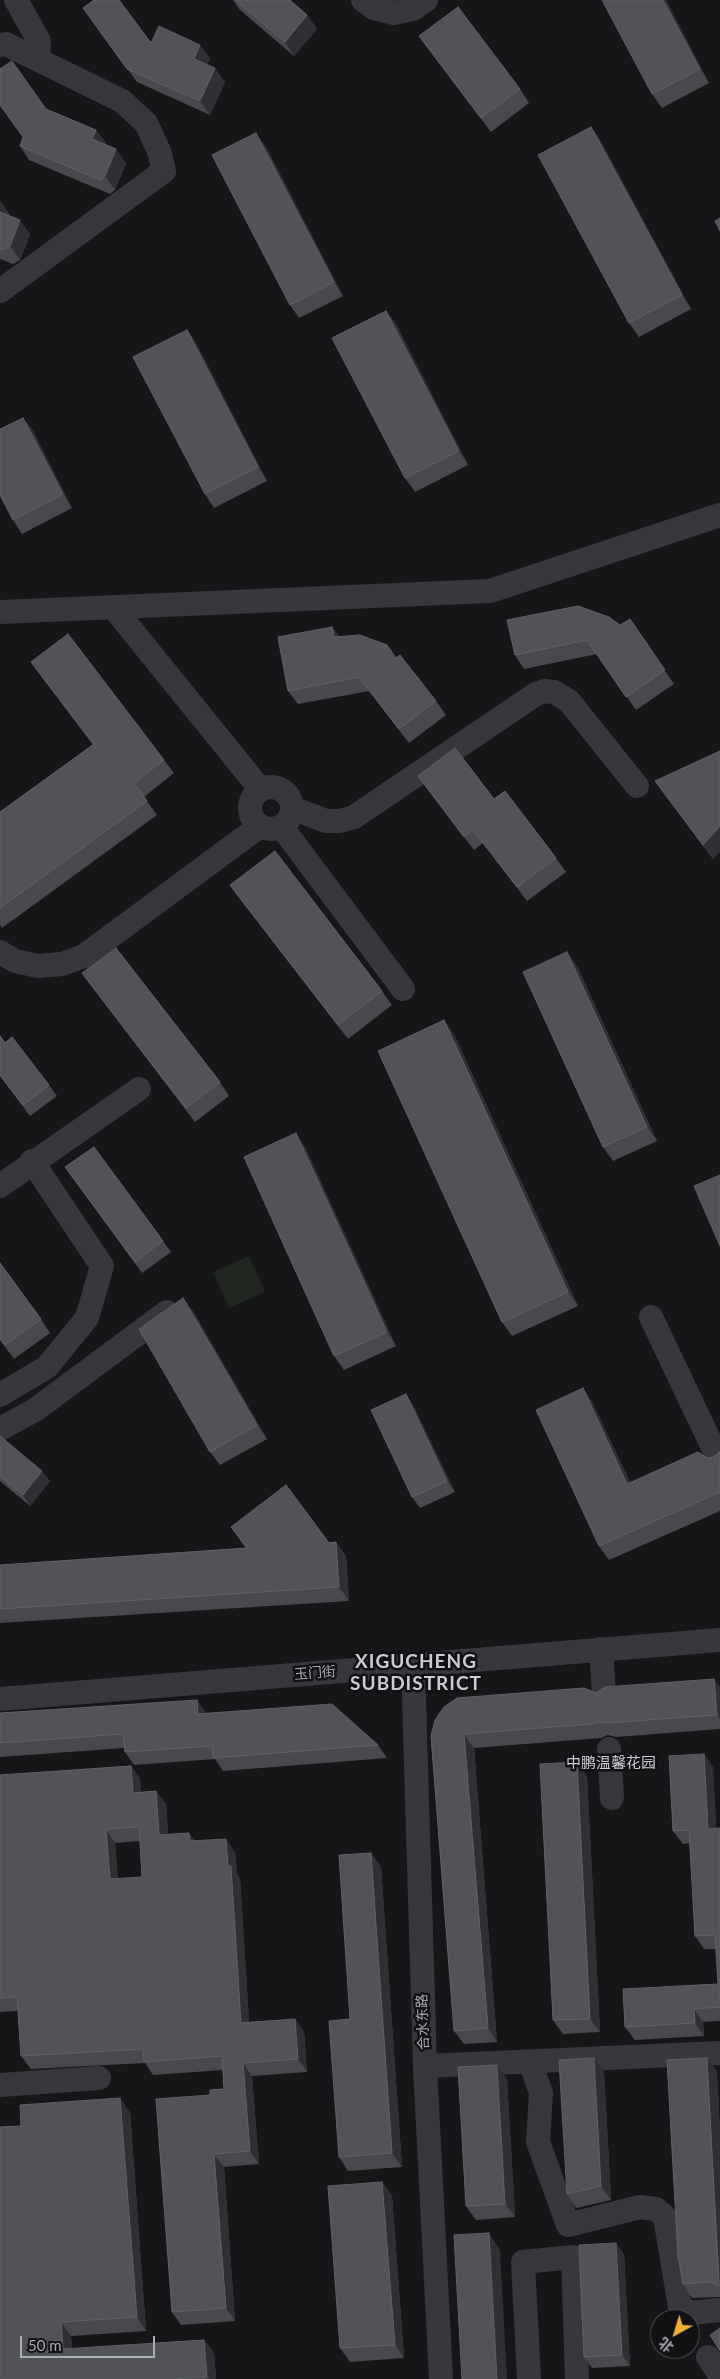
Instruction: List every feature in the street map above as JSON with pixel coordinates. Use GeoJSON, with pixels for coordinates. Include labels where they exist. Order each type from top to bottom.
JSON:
{"type":"FeatureCollection","features":[{"type":"Feature","properties":{"kind":"street"},"geometry":{"type":"LineString","coordinates":[[16,0],[39,41],[38,59]]}},
{"type":"Feature","properties":{"kind":"street"},"geometry":{"type":"LineString","coordinates":[[364,0],[374,8],[394,13],[413,9],[426,0]]}},
{"type":"Feature","properties":{"kind":"street"},"geometry":{"type":"LineString","coordinates":[[0,45],[6,44],[122,101],[146,123],[160,151],[164,170],[0,291]]}},
{"type":"Feature","properties":{"kind":"street"},"geometry":{"type":"LineString","coordinates":[[0,612],[490,591],[720,515]]}},
{"type":"Feature","properties":{"kind":"street"},"geometry":{"type":"LineString","coordinates":[[113,607],[261,790]]}},
{"type":"Feature","properties":{"kind":"street"},"geometry":{"type":"LineString","coordinates":[[0,952],[15,961],[38,966],[62,964],[84,956],[278,820],[287,795],[282,790],[267,788],[261,790],[252,800],[251,815],[278,820],[326,821],[340,821],[354,817],[536,694],[554,692],[569,701],[636,786]]}},
{"type":"Feature","properties":{"kind":"street"},"geometry":{"type":"LineString","coordinates":[[278,820],[403,989]]}},
{"type":"Feature","properties":{"kind":"street"},"geometry":{"type":"LineString","coordinates":[[0,1186],[32,1161],[139,1090]]}},
{"type":"Feature","properties":{"kind":"street"},"geometry":{"type":"LineString","coordinates":[[0,1394],[47,1367],[87,1318],[102,1266],[32,1161]]}},
{"type":"Feature","properties":{"kind":"street"},"geometry":{"type":"LineString","coordinates":[[0,1430],[35,1410],[174,1306]]}},
{"type":"Feature","properties":{"kind":"street"},"geometry":{"type":"LineString","coordinates":[[651,1318],[718,1458]]}},
{"type":"Feature","properties":{"kind":"street","name":"玉门街"},"geometry":{"type":"LineString","coordinates":[[0,1698],[720,1640]]}},
{"type":"Feature","properties":{"kind":"street"},"geometry":{"type":"LineString","coordinates":[[601,1649],[604,1693]]}},
{"type":"Feature","properties":{"kind":"street","name":"合水东路"},"geometry":{"type":"LineString","coordinates":[[413,1665],[425,2066],[441,2379]]}},
{"type":"Feature","properties":{"kind":"street"},"geometry":{"type":"LineString","coordinates":[[609,1750],[612,1798]]}},
{"type":"Feature","properties":{"kind":"street"},"geometry":{"type":"LineString","coordinates":[[425,2066],[720,2053]]}},
{"type":"Feature","properties":{"kind":"street"},"geometry":{"type":"LineString","coordinates":[[530,2062],[541,2093],[538,2142],[568,2225],[640,2207],[656,2209],[665,2217],[680,2307],[692,2313],[720,2310]]}},
{"type":"Feature","properties":{"kind":"street"},"geometry":{"type":"LineString","coordinates":[[0,2085],[99,2078]]}},
{"type":"Feature","properties":{"kind":"street"},"geometry":{"type":"LineString","coordinates":[[528,2379],[523,2262],[573,2256],[577,2379]]}},
{"type":"Feature","properties":{"kind":"shaded area"},"geometry":{"type":"Polygon","coordinates":[[[249,1256],[265,1292],[229,1308],[213,1272],[249,1256]]]}},
{"type":"Feature","properties":{"kind":"building"},"geometry":{"type":"Polygon","coordinates":[[[94,0],[119,0],[151,43],[159,26],[200,45],[194,59],[215,68],[200,101],[127,69],[83,8],[94,0]]]}},
{"type":"Feature","properties":{"kind":"building"},"geometry":{"type":"Polygon","coordinates":[[[235,0],[290,0],[307,15],[285,42],[235,0]]]}},
{"type":"Feature","properties":{"kind":"building"},"geometry":{"type":"Polygon","coordinates":[[[602,0],[663,0],[700,69],[652,94],[602,0]]]}},
{"type":"Feature","properties":{"kind":"building"},"geometry":{"type":"Polygon","coordinates":[[[458,7],[520,89],[481,118],[419,36],[458,7]]]}},
{"type":"Feature","properties":{"kind":"building"},"geometry":{"type":"Polygon","coordinates":[[[12,61],[46,109],[96,130],[92,139],[116,149],[105,176],[100,180],[20,146],[23,137],[0,105],[0,69],[12,61]]]}},
{"type":"Feature","properties":{"kind":"building"},"geometry":{"type":"Polygon","coordinates":[[[591,127],[682,295],[629,323],[538,155],[591,127]]]}},
{"type":"Feature","properties":{"kind":"building"},"geometry":{"type":"Polygon","coordinates":[[[256,133],[334,282],[290,305],[212,155],[256,133]]]}},
{"type":"Feature","properties":{"kind":"building"},"geometry":{"type":"Polygon","coordinates":[[[0,212],[20,220],[10,246],[3,250],[0,249],[0,212]]]}},
{"type":"Feature","properties":{"kind":"building"},"geometry":{"type":"Polygon","coordinates":[[[720,218],[720,231],[715,221],[720,218]]]}},
{"type":"Feature","properties":{"kind":"building"},"geometry":{"type":"Polygon","coordinates":[[[386,311],[459,451],[405,478],[332,338],[386,311]]]}},
{"type":"Feature","properties":{"kind":"building"},"geometry":{"type":"Polygon","coordinates":[[[187,330],[258,467],[205,494],[133,357],[187,330]]]}},
{"type":"Feature","properties":{"kind":"building"},"geometry":{"type":"Polygon","coordinates":[[[23,418],[63,494],[13,520],[0,495],[0,429],[23,418]]]}},
{"type":"Feature","properties":{"kind":"building"},"geometry":{"type":"Polygon","coordinates":[[[578,606],[609,617],[620,625],[630,619],[665,670],[626,697],[587,640],[515,655],[507,620],[578,606]]]}},
{"type":"Feature","properties":{"kind":"building"},"geometry":{"type":"Polygon","coordinates":[[[332,627],[334,637],[360,635],[387,645],[396,658],[400,655],[436,701],[399,729],[359,677],[288,691],[278,637],[332,627]]]}},
{"type":"Feature","properties":{"kind":"building"},"geometry":{"type":"Polygon","coordinates":[[[68,634],[164,760],[134,783],[147,801],[0,908],[0,812],[94,744],[31,662],[68,634]]]}},
{"type":"Feature","properties":{"kind":"building"},"geometry":{"type":"Polygon","coordinates":[[[455,748],[494,799],[505,791],[556,858],[517,887],[473,830],[464,837],[418,776],[455,748]]]}},
{"type":"Feature","properties":{"kind":"building"},"geometry":{"type":"Polygon","coordinates":[[[720,751],[720,826],[703,845],[655,781],[720,751]]]}},
{"type":"Feature","properties":{"kind":"building"},"geometry":{"type":"Polygon","coordinates":[[[275,851],[382,991],[338,1025],[230,885],[275,851]]]}},
{"type":"Feature","properties":{"kind":"building"},"geometry":{"type":"Polygon","coordinates":[[[116,948],[220,1082],[186,1108],[82,973],[116,948]]]}},
{"type":"Feature","properties":{"kind":"building"},"geometry":{"type":"Polygon","coordinates":[[[567,952],[647,1127],[603,1147],[523,972],[567,952]]]}},
{"type":"Feature","properties":{"kind":"building"},"geometry":{"type":"Polygon","coordinates":[[[444,1020],[568,1292],[502,1322],[378,1051],[444,1020]]]}},
{"type":"Feature","properties":{"kind":"building"},"geometry":{"type":"Polygon","coordinates":[[[0,1036],[5,1043],[12,1037],[49,1085],[23,1105],[0,1075],[0,1036]]]}},
{"type":"Feature","properties":{"kind":"building"},"geometry":{"type":"Polygon","coordinates":[[[296,1133],[387,1332],[334,1356],[244,1157],[296,1133]]]}},
{"type":"Feature","properties":{"kind":"building"},"geometry":{"type":"Polygon","coordinates":[[[94,1147],[163,1241],[135,1262],[65,1167],[94,1147]]]}},
{"type":"Feature","properties":{"kind":"building"},"geometry":{"type":"Polygon","coordinates":[[[720,1175],[720,1246],[694,1186],[720,1175]]]}},
{"type":"Feature","properties":{"kind":"building"},"geometry":{"type":"Polygon","coordinates":[[[0,1263],[41,1319],[5,1345],[0,1339],[0,1263]]]}},
{"type":"Feature","properties":{"kind":"building"},"geometry":{"type":"Polygon","coordinates":[[[183,1298],[257,1425],[210,1452],[139,1329],[183,1298]]]}},
{"type":"Feature","properties":{"kind":"building"},"geometry":{"type":"Polygon","coordinates":[[[583,1388],[627,1484],[698,1452],[707,1458],[714,1457],[720,1451],[720,1492],[599,1546],[536,1410],[583,1388]]]}},
{"type":"Feature","properties":{"kind":"building"},"geometry":{"type":"Polygon","coordinates":[[[406,1394],[447,1481],[412,1497],[371,1410],[406,1394]]]}},
{"type":"Feature","properties":{"kind":"building"},"geometry":{"type":"Polygon","coordinates":[[[0,1436],[42,1471],[23,1495],[0,1476],[0,1436]]]}},
{"type":"Feature","properties":{"kind":"building"},"geometry":{"type":"Polygon","coordinates":[[[286,1485],[329,1543],[336,1542],[339,1587],[0,1609],[0,1565],[247,1548],[231,1527],[286,1485]]]}},
{"type":"Feature","properties":{"kind":"building"},"geometry":{"type":"Polygon","coordinates":[[[714,1679],[717,1715],[598,1722],[464,1734],[488,2028],[454,2031],[431,1736],[435,1720],[444,1707],[457,1698],[584,1688],[596,1693],[605,1687],[714,1679]]]}},
{"type":"Feature","properties":{"kind":"building"},"geometry":{"type":"Polygon","coordinates":[[[197,1700],[198,1714],[332,1704],[378,1745],[213,1758],[212,1746],[125,1752],[123,1734],[0,1743],[0,1713],[197,1700]]]}},
{"type":"Feature","properties":{"kind":"building"},"geometry":{"type":"Polygon","coordinates":[[[704,1754],[708,1829],[720,1828],[720,2007],[694,2009],[695,2023],[625,2027],[623,1989],[718,1984],[715,1935],[695,1936],[689,1830],[673,1831],[669,1756],[704,1754]]]}},
{"type":"Feature","properties":{"kind":"building"},"geometry":{"type":"Polygon","coordinates":[[[577,1762],[590,2019],[553,2020],[540,1764],[577,1762]]]}},
{"type":"Feature","properties":{"kind":"building"},"geometry":{"type":"Polygon","coordinates":[[[131,1766],[133,1793],[156,1791],[159,1835],[189,1833],[190,1841],[226,1839],[228,1866],[231,1866],[241,2023],[295,2019],[298,2059],[243,2063],[250,2151],[214,2154],[226,2308],[172,2312],[156,2099],[210,2095],[210,2090],[224,2089],[222,2056],[144,2062],[143,2049],[21,2056],[17,1997],[0,1998],[0,1775],[131,1766]],[[139,1827],[106,1829],[110,1879],[142,1877],[139,1827]]]}},
{"type":"Feature","properties":{"kind":"building"},"geometry":{"type":"Polygon","coordinates":[[[371,1853],[392,2153],[339,2157],[329,2021],[350,2019],[339,1855],[371,1853]]]}},
{"type":"Feature","properties":{"kind":"building"},"geometry":{"type":"Polygon","coordinates":[[[594,2058],[601,2186],[567,2194],[559,2060],[594,2058]]]}},
{"type":"Feature","properties":{"kind":"building"},"geometry":{"type":"Polygon","coordinates":[[[707,2058],[719,2286],[709,2282],[683,2284],[678,2256],[667,2060],[707,2058]]]}},
{"type":"Feature","properties":{"kind":"building"},"geometry":{"type":"Polygon","coordinates":[[[497,2065],[505,2204],[466,2206],[458,2067],[497,2065]]]}},
{"type":"Feature","properties":{"kind":"building"},"geometry":{"type":"Polygon","coordinates":[[[120,2098],[137,2317],[61,2322],[63,2349],[204,2340],[207,2377],[171,2379],[0,2379],[0,2127],[21,2126],[20,2105],[120,2098]]]}},
{"type":"Feature","properties":{"kind":"building"},"geometry":{"type":"Polygon","coordinates":[[[382,2182],[395,2345],[340,2348],[328,2186],[382,2182]]]}},
{"type":"Feature","properties":{"kind":"building"},"geometry":{"type":"Polygon","coordinates":[[[489,2233],[497,2379],[462,2379],[454,2235],[489,2233]]]}},
{"type":"Feature","properties":{"kind":"building"},"geometry":{"type":"Polygon","coordinates":[[[616,2243],[622,2355],[584,2357],[579,2245],[616,2243]]]}},
{"type":"Feature","properties":{"kind":"building"},"geometry":{"type":"Polygon","coordinates":[[[720,2328],[720,2351],[710,2335],[720,2328]]]}},
{"type":"Feature","properties":{"kind":"district","name":"XIGUCHENG SUBDISTRICT"},"geometry":{"type":"Point","coordinates":[416,1673]}},
{"type":"Feature","properties":{"kind":"district","name":"中鹏温馨花园"},"geometry":{"type":"Point","coordinates":[611,1763]}}]}
